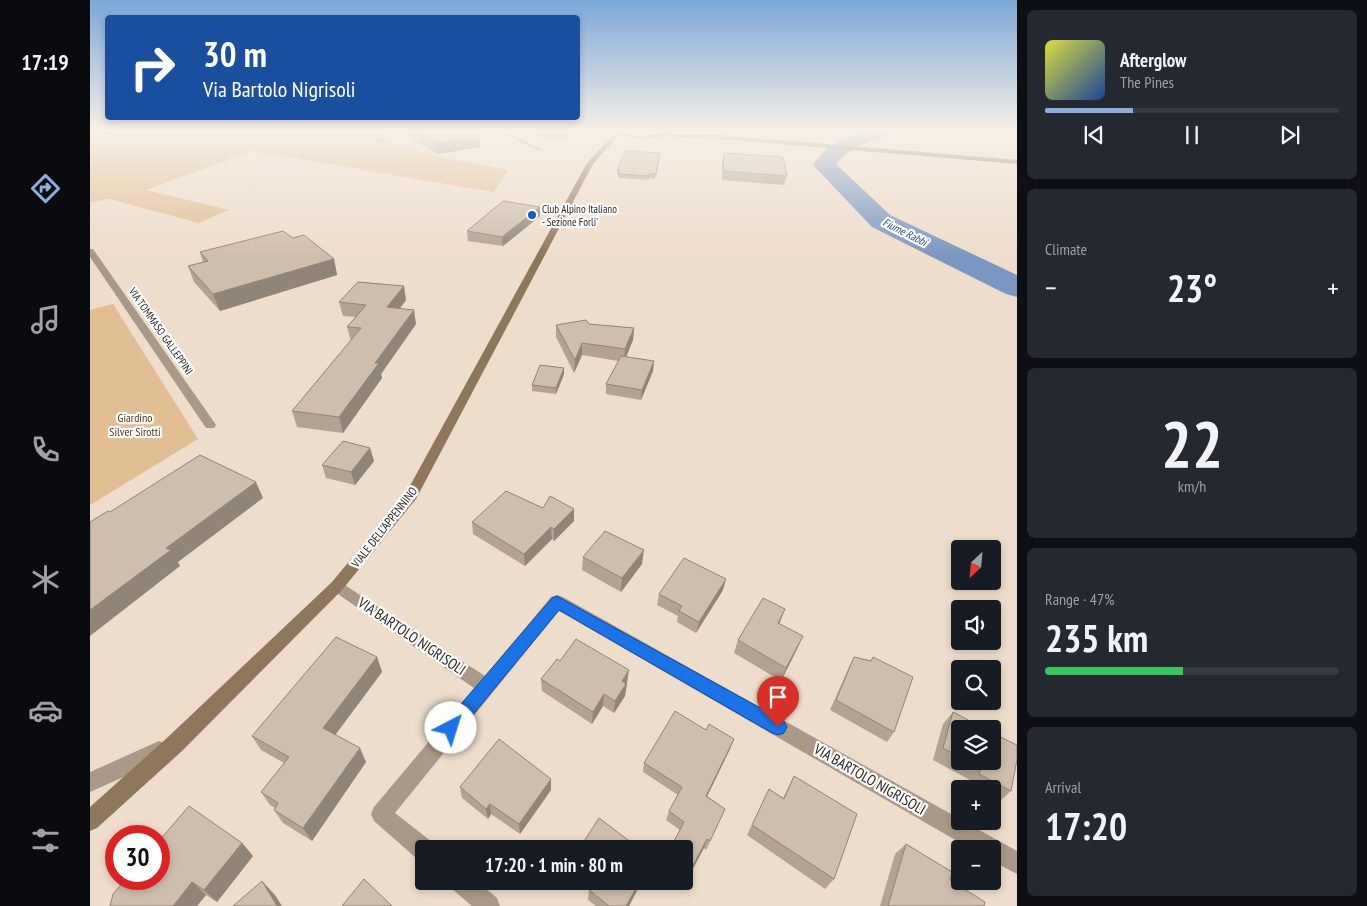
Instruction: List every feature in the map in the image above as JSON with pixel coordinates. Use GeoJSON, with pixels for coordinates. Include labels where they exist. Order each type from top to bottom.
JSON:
{"type":"FeatureCollection","features":[{"type":"Feature","properties":{"kind":"main road","name":"VIALE DELL'APPENNINO"},"geometry":{"type":"LineString","coordinates":[[90,821],[175,744],[337,586],[410,496],[585,172]]}},
{"type":"Feature","properties":{"kind":"street","name":"VIA TOMMASO GALLEPPINI"},"geometry":{"type":"LineString","coordinates":[[90,251],[210,425]]}},
{"type":"Feature","properties":{"kind":"street","name":"VIA BARTOLO NIGRISOLI"},"geometry":{"type":"LineString","coordinates":[[337,586],[486,686]]}},
{"type":"Feature","properties":{"kind":"street","name":"VIA BARTOLO NIGRISOLI"},"geometry":{"type":"LineString","coordinates":[[415,842],[381,814],[557,602],[1017,862]]}},
{"type":"Feature","properties":{"kind":"street"},"geometry":{"type":"LineString","coordinates":[[90,782],[175,744]]}},
{"type":"Feature","properties":{"kind":"street"},"geometry":{"type":"LineString","coordinates":[[470,890],[489,906]]}},
{"type":"Feature","properties":{"kind":"green space"},"geometry":{"type":"Polygon","coordinates":[[[90,172],[194,172],[146,190],[229,210],[199,223],[109,199],[90,202],[90,172]]]}},
{"type":"Feature","properties":{"kind":"green space"},"geometry":{"type":"Polygon","coordinates":[[[378,172],[507,172],[494,192],[378,172]]]}},
{"type":"Feature","properties":{"kind":"green space","name":"Giardino Silver Sirotti"},"geometry":{"type":"Polygon","coordinates":[[[113,304],[198,439],[90,505],[90,310],[113,304]]]}},
{"type":"Feature","properties":{"kind":"building"},"geometry":{"type":"Polygon","coordinates":[[[620,172],[656,172],[649,176],[619,174],[620,172]]]}},
{"type":"Feature","properties":{"kind":"building"},"geometry":{"type":"Polygon","coordinates":[[[739,172],[786,172],[787,176],[739,172]]]}},
{"type":"Feature","properties":{"kind":"building"},"geometry":{"type":"Polygon","coordinates":[[[503,201],[540,207],[502,237],[467,231],[503,201]]]}},
{"type":"Feature","properties":{"kind":"building"},"geometry":{"type":"Polygon","coordinates":[[[283,231],[293,238],[304,235],[334,259],[213,294],[188,266],[208,261],[200,252],[283,231]]]}},
{"type":"Feature","properties":{"kind":"building"},"geometry":{"type":"Polygon","coordinates":[[[358,282],[404,286],[387,307],[414,310],[375,363],[379,363],[339,417],[292,411],[361,328],[347,327],[366,305],[339,302],[358,282]]]}},
{"type":"Feature","properties":{"kind":"building"},"geometry":{"type":"Polygon","coordinates":[[[586,320],[589,324],[634,328],[625,349],[582,343],[575,360],[556,325],[586,320]]]}},
{"type":"Feature","properties":{"kind":"building"},"geometry":{"type":"Polygon","coordinates":[[[621,356],[654,361],[642,390],[606,384],[621,356]]]}},
{"type":"Feature","properties":{"kind":"building"},"geometry":{"type":"Polygon","coordinates":[[[540,365],[564,368],[556,388],[532,385],[540,365]]]}},
{"type":"Feature","properties":{"kind":"building"},"geometry":{"type":"Polygon","coordinates":[[[343,441],[370,448],[351,472],[322,465],[343,441]]]}},
{"type":"Feature","properties":{"kind":"building"},"geometry":{"type":"Polygon","coordinates":[[[200,455],[256,482],[166,548],[171,550],[90,610],[90,522],[108,511],[110,512],[200,455]]]}},
{"type":"Feature","properties":{"kind":"building"},"geometry":{"type":"Polygon","coordinates":[[[506,491],[543,508],[550,496],[574,509],[554,529],[551,527],[524,554],[472,522],[506,491]]]}},
{"type":"Feature","properties":{"kind":"building"},"geometry":{"type":"Polygon","coordinates":[[[605,531],[644,550],[622,578],[583,557],[605,531]]]}},
{"type":"Feature","properties":{"kind":"building"},"geometry":{"type":"Polygon","coordinates":[[[684,558],[726,579],[699,622],[679,611],[682,606],[659,594],[684,558]]]}},
{"type":"Feature","properties":{"kind":"building"},"geometry":{"type":"Polygon","coordinates":[[[763,598],[785,609],[778,623],[803,636],[786,668],[738,640],[763,598]]]}},
{"type":"Feature","properties":{"kind":"building"},"geometry":{"type":"Polygon","coordinates":[[[336,637],[377,657],[323,728],[360,748],[303,828],[274,810],[278,803],[261,792],[289,757],[252,736],[336,637]]]}},
{"type":"Feature","properties":{"kind":"building"},"geometry":{"type":"Polygon","coordinates":[[[576,639],[629,670],[622,681],[626,684],[615,701],[604,694],[593,712],[541,679],[557,659],[560,661],[576,639]]]}},
{"type":"Feature","properties":{"kind":"building"},"geometry":{"type":"Polygon","coordinates":[[[854,657],[871,661],[873,657],[913,677],[894,732],[836,700],[854,657]]]}},
{"type":"Feature","properties":{"kind":"building"},"geometry":{"type":"Polygon","coordinates":[[[675,711],[706,730],[709,724],[734,739],[706,796],[725,809],[710,841],[707,839],[693,866],[693,840],[675,840],[684,822],[669,811],[682,787],[644,763],[675,711]]]}},
{"type":"Feature","properties":{"kind":"building"},"geometry":{"type":"Polygon","coordinates":[[[953,712],[968,720],[951,720],[951,752],[943,748],[953,712]]]}},
{"type":"Feature","properties":{"kind":"building"},"geometry":{"type":"Polygon","coordinates":[[[1001,737],[1017,745],[1017,760],[1011,791],[1001,786],[1001,780],[990,780],[979,774],[980,770],[1001,770],[1001,737]]]}},
{"type":"Feature","properties":{"kind":"building"},"geometry":{"type":"Polygon","coordinates":[[[499,739],[551,779],[519,824],[490,804],[486,809],[460,787],[499,739]]]}},
{"type":"Feature","properties":{"kind":"building"},"geometry":{"type":"Polygon","coordinates":[[[794,776],[857,814],[834,879],[752,825],[769,789],[784,799],[794,776]]]}},
{"type":"Feature","properties":{"kind":"building"},"geometry":{"type":"Polygon","coordinates":[[[189,806],[242,843],[204,890],[192,882],[173,906],[110,906],[113,894],[116,890],[170,890],[170,828],[189,806]]]}},
{"type":"Feature","properties":{"kind":"building"},"geometry":{"type":"Polygon","coordinates":[[[599,818],[628,840],[585,840],[599,818]]]}},
{"type":"Feature","properties":{"kind":"building"},"geometry":{"type":"Polygon","coordinates":[[[906,844],[951,871],[951,890],[966,890],[985,902],[984,906],[888,906],[906,844]]]}},
{"type":"Feature","properties":{"kind":"building"},"geometry":{"type":"Polygon","coordinates":[[[364,879],[392,906],[342,906],[364,879]]]}},
{"type":"Feature","properties":{"kind":"building"},"geometry":{"type":"Polygon","coordinates":[[[262,881],[277,906],[233,906],[262,881]]]}},
{"type":"Feature","properties":{"kind":"building"},"geometry":{"type":"Polygon","coordinates":[[[589,890],[635,890],[626,906],[609,906],[589,890]]]}},
{"type":"Feature","properties":{"kind":"waterway","name":"Fiume Rabbi"},"geometry":{"type":"LineString","coordinates":[[831,172],[881,221],[1017,287]]}},
{"type":"Feature","properties":{"kind":"place","name":"Club Alpino Italiano - Sezione Forli'"},"geometry":{"type":"Point","coordinates":[532,215]}},
{"type":"Feature","properties":{"kind":"route"},"geometry":{"type":"LineString","coordinates":[[451,728],[557,602],[778,727]]}}]}
